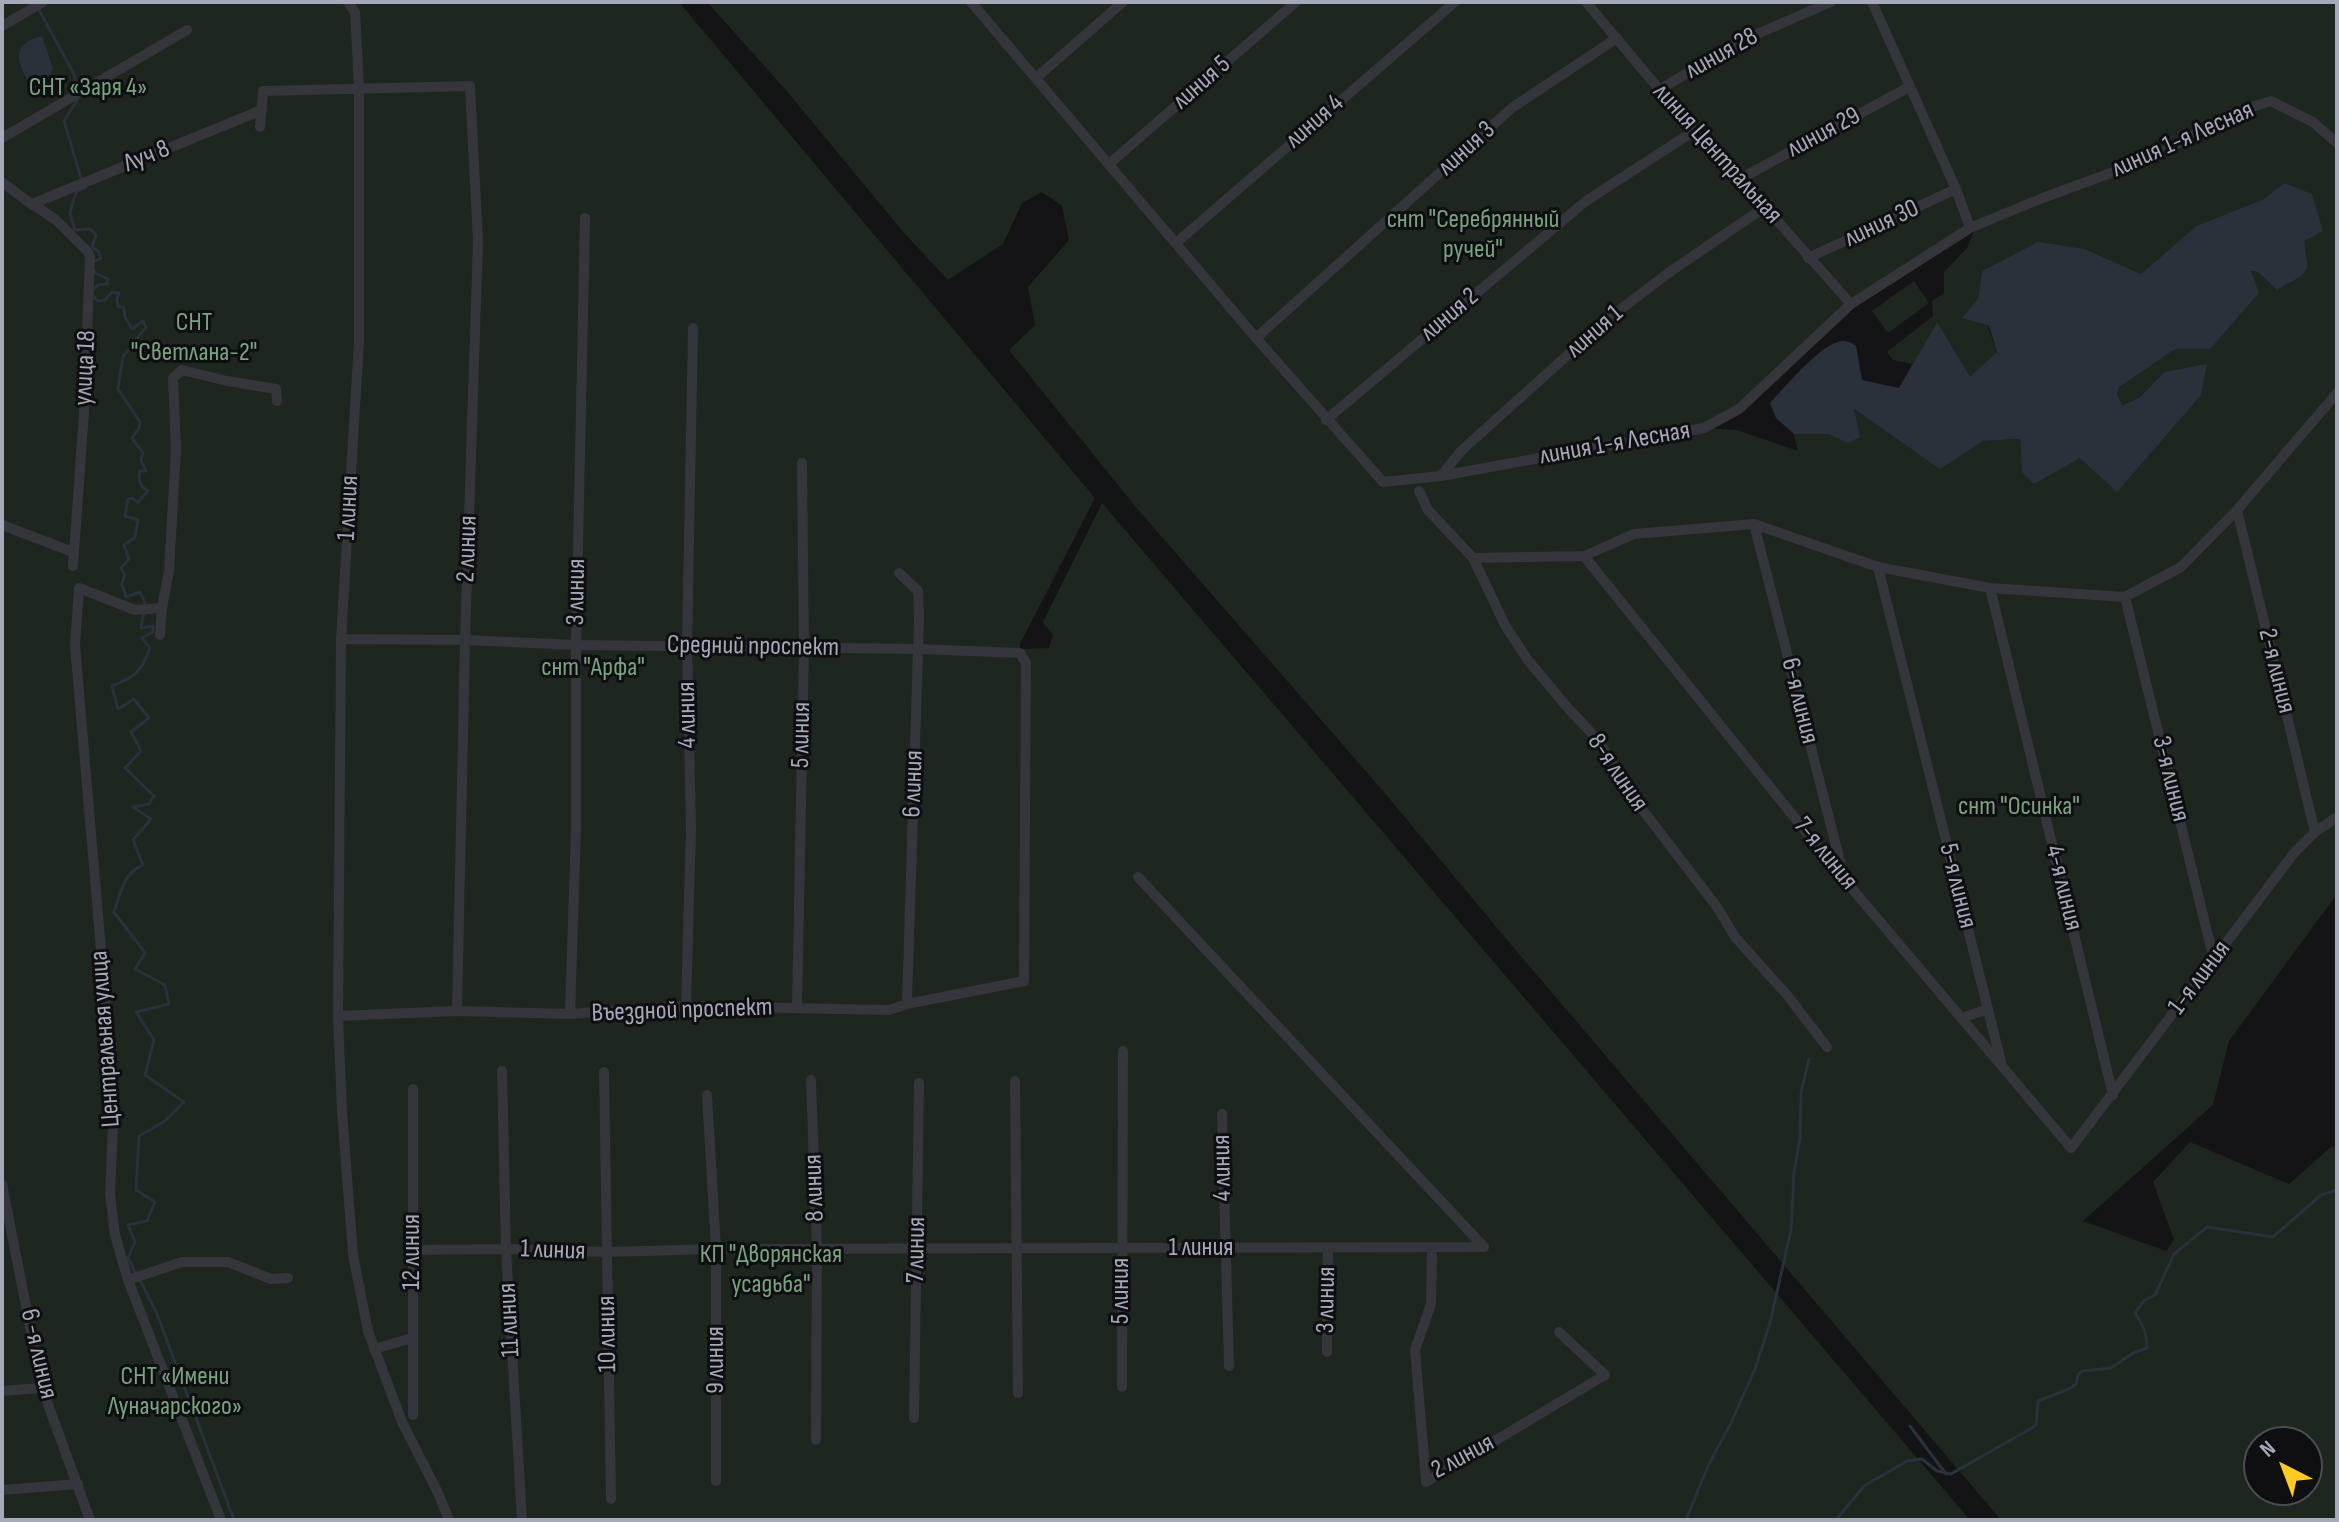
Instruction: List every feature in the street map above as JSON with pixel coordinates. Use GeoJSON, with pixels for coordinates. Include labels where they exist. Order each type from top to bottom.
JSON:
{"type":"FeatureCollection","features":[{"type":"Feature","properties":{"kind":"street"},"geometry":{"type":"LineString","coordinates":[[2,26],[43,2]]}},
{"type":"Feature","properties":{"kind":"street","name":"1 линия"},"geometry":{"type":"LineString","coordinates":[[348,2],[355,12],[359,87],[359,341],[341,639],[338,1016],[342,1112],[353,1255],[368,1331],[402,1422],[449,1520]]}},
{"type":"Feature","properties":{"kind":"street"},"geometry":{"type":"LineString","coordinates":[[971,2],[1326,420]]}},
{"type":"Feature","properties":{"kind":"street"},"geometry":{"type":"LineString","coordinates":[[1036,78],[1123,2]]}},
{"type":"Feature","properties":{"kind":"street","name":"линия 5"},"geometry":{"type":"LineString","coordinates":[[1109,164],[1296,2]]}},
{"type":"Feature","properties":{"kind":"street","name":"линия 4"},"geometry":{"type":"LineString","coordinates":[[1176,243],[1455,2]]}},
{"type":"Feature","properties":{"kind":"street","name":"линия Центральная"},"geometry":{"type":"LineString","coordinates":[[1586,2],[1694,131],[1851,304]]}},
{"type":"Feature","properties":{"kind":"street","name":"линия 28"},"geometry":{"type":"LineString","coordinates":[[1659,90],[1741,41],[1831,2]]}},
{"type":"Feature","properties":{"kind":"street"},"geometry":{"type":"LineString","coordinates":[[1872,2],[1974,226]]}},
{"type":"Feature","properties":{"kind":"street"},"geometry":{"type":"LineString","coordinates":[[2,138],[187,30]]}},
{"type":"Feature","properties":{"kind":"street","name":"линия 3"},"geometry":{"type":"LineString","coordinates":[[1256,338],[1513,107],[1617,38]]}},
{"type":"Feature","properties":{"kind":"street","name":"2 линия"},"geometry":{"type":"LineString","coordinates":[[359,87],[470,86],[478,241],[457,1011]]}},
{"type":"Feature","properties":{"kind":"street","name":"Луч 8"},"geometry":{"type":"LineString","coordinates":[[34,206],[262,110],[263,91],[359,87]]}},
{"type":"Feature","properties":{"kind":"street","name":"линия 29"},"geometry":{"type":"LineString","coordinates":[[1738,180],[1909,87]]}},
{"type":"Feature","properties":{"kind":"street","name":"линия 1-я Лесная"},"geometry":{"type":"LineString","coordinates":[[1326,420],[1383,482],[1441,476],[1704,428],[1739,409],[1851,304],[1974,226],[2154,157],[2230,114],[2271,101],[2313,122],[2337,143]]}},
{"type":"Feature","properties":{"kind":"street"},"geometry":{"type":"LineString","coordinates":[[260,127],[262,110]]}},
{"type":"Feature","properties":{"kind":"street","name":"линия 2"},"geometry":{"type":"LineString","coordinates":[[1326,420],[1586,201],[1694,131]]}},
{"type":"Feature","properties":{"kind":"street","name":"улица 18"},"geometry":{"type":"LineString","coordinates":[[2,182],[56,220],[90,257],[84,413],[73,566]]}},
{"type":"Feature","properties":{"kind":"street","name":"линия 30"},"geometry":{"type":"LineString","coordinates":[[1808,258],[1956,189]]}},
{"type":"Feature","properties":{"kind":"street","name":"линия 1"},"geometry":{"type":"LineString","coordinates":[[1441,476],[1462,450],[1609,318],[1765,207]]}},
{"type":"Feature","properties":{"kind":"street","name":"3 линия"},"geometry":{"type":"LineString","coordinates":[[570,1014],[576,827],[576,645],[585,218]]}},
{"type":"Feature","properties":{"kind":"street","name":"4 линия"},"geometry":{"type":"LineString","coordinates":[[686,1006],[691,828],[687,646],[693,328]]}},
{"type":"Feature","properties":{"kind":"street"},"geometry":{"type":"LineString","coordinates":[[160,635],[169,571],[176,449],[173,378],[182,370],[276,389],[277,401]]}},
{"type":"Feature","properties":{"kind":"street"},"geometry":{"type":"LineString","coordinates":[[1473,558],[1584,556],[1634,534],[1754,524],[1878,567],[1990,588],[2125,597],[2181,567],[2237,510],[2337,393]]}},
{"type":"Feature","properties":{"kind":"street","name":"5 линия"},"geometry":{"type":"LineString","coordinates":[[797,1008],[804,649],[802,463]]}},
{"type":"Feature","properties":{"kind":"street","name":"8-я линия"},"geometry":{"type":"LineString","coordinates":[[1419,491],[1428,510],[1473,558],[1505,625],[1527,659],[1599,741],[1629,792],[1717,907],[1735,937],[1787,995],[1827,1047]]}},
{"type":"Feature","properties":{"kind":"street","name":"2-я линия"},"geometry":{"type":"LineString","coordinates":[[2237,510],[2315,832]]}},
{"type":"Feature","properties":{"kind":"street","name":"6-я линия"},"geometry":{"type":"LineString","coordinates":[[1754,524],[1844,879]]}},
{"type":"Feature","properties":{"kind":"street"},"geometry":{"type":"LineString","coordinates":[[2,525],[73,552]]}},
{"type":"Feature","properties":{"kind":"street","name":"7-я линия"},"geometry":{"type":"LineString","coordinates":[[1584,556],[1844,879],[2071,1148]]}},
{"type":"Feature","properties":{"kind":"street","name":"5-я линия"},"geometry":{"type":"LineString","coordinates":[[1878,567],[2002,1066]]}},
{"type":"Feature","properties":{"kind":"street","name":"6 линия"},"geometry":{"type":"LineString","coordinates":[[899,573],[918,591],[907,1004]]}},
{"type":"Feature","properties":{"kind":"street","name":"Центральная улица"},"geometry":{"type":"LineString","coordinates":[[162,608],[135,610],[79,588],[75,645],[114,1102],[110,1194],[115,1235],[128,1280],[221,1520]]}},
{"type":"Feature","properties":{"kind":"street","name":"4-я линия"},"geometry":{"type":"LineString","coordinates":[[1990,588],[2113,1095]]}},
{"type":"Feature","properties":{"kind":"street","name":"3-я линия"},"geometry":{"type":"LineString","coordinates":[[2125,597],[2214,960]]}},
{"type":"Feature","properties":{"kind":"street","name":"Средний проспект"},"geometry":{"type":"LineString","coordinates":[[341,639],[1020,653],[1026,663],[1024,981]]}},
{"type":"Feature","properties":{"kind":"street","name":"1-я линия"},"geometry":{"type":"LineString","coordinates":[[2071,1148],[2294,853],[2315,832],[2337,817]]}},
{"type":"Feature","properties":{"kind":"street","name":"1 линия"},"geometry":{"type":"LineString","coordinates":[[411,1250],[606,1252],[1484,1247],[1138,877]]}},
{"type":"Feature","properties":{"kind":"street","name":"Въездной проспект"},"geometry":{"type":"LineString","coordinates":[[338,1016],[457,1011],[570,1014],[686,1006],[889,1010],[1024,981]]}},
{"type":"Feature","properties":{"kind":"street"},"geometry":{"type":"LineString","coordinates":[[1962,1018],[1988,1009]]}},
{"type":"Feature","properties":{"kind":"street","name":"5 линия"},"geometry":{"type":"LineString","coordinates":[[1122,1387],[1123,1051]]}},
{"type":"Feature","properties":{"kind":"street","name":"11 линия"},"geometry":{"type":"LineString","coordinates":[[502,1071],[506,1249],[522,1520]]}},
{"type":"Feature","properties":{"kind":"street","name":"10 линия"},"geometry":{"type":"LineString","coordinates":[[604,1072],[611,1499]]}},
{"type":"Feature","properties":{"kind":"street","name":"8 линия"},"geometry":{"type":"LineString","coordinates":[[811,1080],[817,1249],[816,1440]]}},
{"type":"Feature","properties":{"kind":"street"},"geometry":{"type":"LineString","coordinates":[[1015,1081],[1018,1393]]}},
{"type":"Feature","properties":{"kind":"street","name":"7 линия"},"geometry":{"type":"LineString","coordinates":[[914,1418],[919,1083]]}},
{"type":"Feature","properties":{"kind":"street","name":"12 линия"},"geometry":{"type":"LineString","coordinates":[[413,1089],[413,1415]]}},
{"type":"Feature","properties":{"kind":"street","name":"9 линия"},"geometry":{"type":"LineString","coordinates":[[707,1095],[716,1249],[716,1481]]}},
{"type":"Feature","properties":{"kind":"street","name":"4 линия"},"geometry":{"type":"LineString","coordinates":[[1222,1114],[1229,1366]]}},
{"type":"Feature","properties":{"kind":"street","name":"6 -я линия"},"geometry":{"type":"LineString","coordinates":[[2,1184],[42,1388],[90,1520]]}},
{"type":"Feature","properties":{"kind":"street","name":"3 линия"},"geometry":{"type":"LineString","coordinates":[[1327,1352],[1328,1248]]}},
{"type":"Feature","properties":{"kind":"street","name":"2 линия"},"geometry":{"type":"LineString","coordinates":[[1432,1249],[1431,1304],[1415,1350],[1426,1482],[1605,1375],[1559,1332]]}},
{"type":"Feature","properties":{"kind":"street"},"geometry":{"type":"LineString","coordinates":[[128,1280],[182,1262],[228,1262],[271,1279],[288,1278]]}},
{"type":"Feature","properties":{"kind":"street"},"geometry":{"type":"LineString","coordinates":[[374,1349],[412,1338]]}},
{"type":"Feature","properties":{"kind":"street"},"geometry":{"type":"LineString","coordinates":[[2,1391],[42,1388]]}},
{"type":"Feature","properties":{"kind":"street"},"geometry":{"type":"LineString","coordinates":[[2,1490],[78,1484]]}},
{"type":"Feature","properties":{"kind":"green space"},"geometry":{"type":"Polygon","coordinates":[[[2,2],[679,2],[1095,498],[1020,649],[1049,648],[1053,635],[1043,622],[1102,503],[1970,1520],[2,1520],[2,2]]]}},
{"type":"Feature","properties":{"kind":"green space"},"geometry":{"type":"Polygon","coordinates":[[[707,2],[2337,2],[2337,894],[2229,1041],[2213,1105],[2083,1221],[2166,1251],[2174,1240],[2153,1182],[2190,1142],[2289,1184],[2331,1147],[2337,1146],[2337,1520],[2001,1520],[1383,791],[1134,505],[1009,350],[1035,325],[1028,287],[1069,240],[1062,206],[1042,192],[1022,203],[1003,244],[948,280],[905,234],[785,89],[707,2]],[[2284,183],[2264,199],[2196,226],[2141,274],[2085,249],[1982,271],[1978,299],[1997,352],[1970,378],[1936,323],[1913,364],[1893,360],[1887,352],[1933,316],[1932,301],[1944,293],[1944,272],[1967,248],[1976,226],[1851,304],[1739,409],[1706,428],[1737,430],[1798,451],[1794,434],[1829,434],[1852,408],[1940,468],[1983,441],[2020,439],[2022,472],[2206,365],[2164,372],[2139,398],[2121,405],[2117,394],[2119,387],[2250,271],[2258,272],[2277,290],[2300,277],[2308,268],[2284,183]]]}},
{"type":"Feature","properties":{"kind":"green space"},"geometry":{"type":"Polygon","coordinates":[[[1914,281],[1929,303],[1888,333],[1872,311],[1914,281]]]}},
{"type":"Feature","properties":{"kind":"shaded area"},"geometry":{"type":"Polygon","coordinates":[[[42,36],[53,69],[44,87],[32,87],[20,63],[20,50],[24,44],[42,36]]]}},
{"type":"Feature","properties":{"kind":"shaded area"},"geometry":{"type":"Polygon","coordinates":[[[2284,183],[2312,194],[2323,231],[2304,241],[2308,268],[2300,277],[2277,290],[2258,272],[2251,271],[2259,293],[2210,349],[2175,349],[2119,387],[2117,394],[2122,405],[2139,398],[2164,372],[2207,364],[2201,395],[2117,492],[2080,458],[2034,484],[2022,472],[2020,439],[1983,441],[1940,469],[1854,409],[1860,437],[1848,443],[1829,434],[1794,434],[1776,418],[1770,403],[1811,360],[1841,341],[1856,346],[1862,380],[1899,388],[1937,322],[1970,377],[1997,352],[1989,326],[1962,318],[1978,299],[1982,271],[2038,242],[2085,249],[2141,274],[2196,226],[2264,199],[2284,183]]]}},
{"type":"Feature","properties":{"kind":"waterway"},"geometry":{"type":"LineString","coordinates":[[39,10],[74,74],[77,89]]}},
{"type":"Feature","properties":{"kind":"waterway"},"geometry":{"type":"LineString","coordinates":[[78,99],[64,121],[81,178]]}},
{"type":"Feature","properties":{"kind":"waterway"},"geometry":{"type":"LineString","coordinates":[[85,188],[76,192],[70,213],[75,230],[90,229],[96,235],[92,247],[101,258],[92,263]]}},
{"type":"Feature","properties":{"kind":"waterway"},"geometry":{"type":"LineString","coordinates":[[94,271],[108,279],[107,284],[98,285],[92,290],[92,295],[98,301],[105,300],[112,292],[119,293],[118,306],[124,308],[132,329],[143,321],[146,328],[123,356],[118,389],[140,422],[132,438],[143,453],[141,460],[146,471],[140,471],[139,480],[148,491],[138,502],[128,499],[125,516],[138,520],[135,537],[124,545],[129,559],[121,568],[125,575],[122,584],[126,597],[140,592],[145,603]]}},
{"type":"Feature","properties":{"kind":"waterway"},"geometry":{"type":"LineString","coordinates":[[136,1274],[128,1258],[135,1242],[128,1225],[147,1221],[155,1202],[136,1190],[139,1136],[165,1121],[184,1102],[145,1075],[154,1040],[136,1012],[169,1004],[165,985],[135,969],[145,953],[114,912],[127,878],[143,865],[133,840],[151,819],[133,807],[149,804],[154,796],[125,768],[141,751],[131,732],[149,718],[134,699],[118,709],[112,686],[137,672],[147,656],[150,648],[142,638],[153,632],[153,626],[141,628],[144,612]]}},
{"type":"Feature","properties":{"kind":"waterway"},"geometry":{"type":"LineString","coordinates":[[1686,1520],[1708,1466],[1755,1369],[1770,1323],[1791,1230],[1801,1093],[1809,1059]]}},
{"type":"Feature","properties":{"kind":"waterway"},"geometry":{"type":"LineString","coordinates":[[1836,1520],[1864,1486],[1907,1461],[1922,1459],[1937,1471],[1951,1474],[2036,1425],[2038,1401],[2069,1389],[2076,1384],[2082,1371],[2111,1368],[2133,1353],[2147,1348],[2144,1330],[2135,1313],[2145,1300],[2155,1295],[2174,1254],[2207,1227],[2273,1237],[2321,1195],[2337,1190]]}},
{"type":"Feature","properties":{"kind":"waterway"},"geometry":{"type":"LineString","coordinates":[[140,1280],[157,1314],[234,1520]]}},
{"type":"Feature","properties":{"kind":"waterway"},"geometry":{"type":"LineString","coordinates":[[1910,1426],[1946,1474]]}},
{"type":"Feature","properties":{"kind":"park label","name":"СНТ «Заря 4»"},"geometry":{"type":"Point","coordinates":[88,88]}},
{"type":"Feature","properties":{"kind":"park label","name":"снт \"Серебрянный ручей\""},"geometry":{"type":"Point","coordinates":[1473,235]}},
{"type":"Feature","properties":{"kind":"park label","name":"СНТ \"Светлана-2\""},"geometry":{"type":"Point","coordinates":[194,338]}},
{"type":"Feature","properties":{"kind":"park label","name":"снт \"Арфа\""},"geometry":{"type":"Point","coordinates":[593,668]}},
{"type":"Feature","properties":{"kind":"park label","name":"снт \"Осинка\""},"geometry":{"type":"Point","coordinates":[2019,807]}},
{"type":"Feature","properties":{"kind":"park label","name":"КП \"Дворянская усадьба\""},"geometry":{"type":"Point","coordinates":[771,1270]}},
{"type":"Feature","properties":{"kind":"park label","name":"СНТ «Имени Луначарского»"},"geometry":{"type":"Point","coordinates":[175,1392]}}]}
